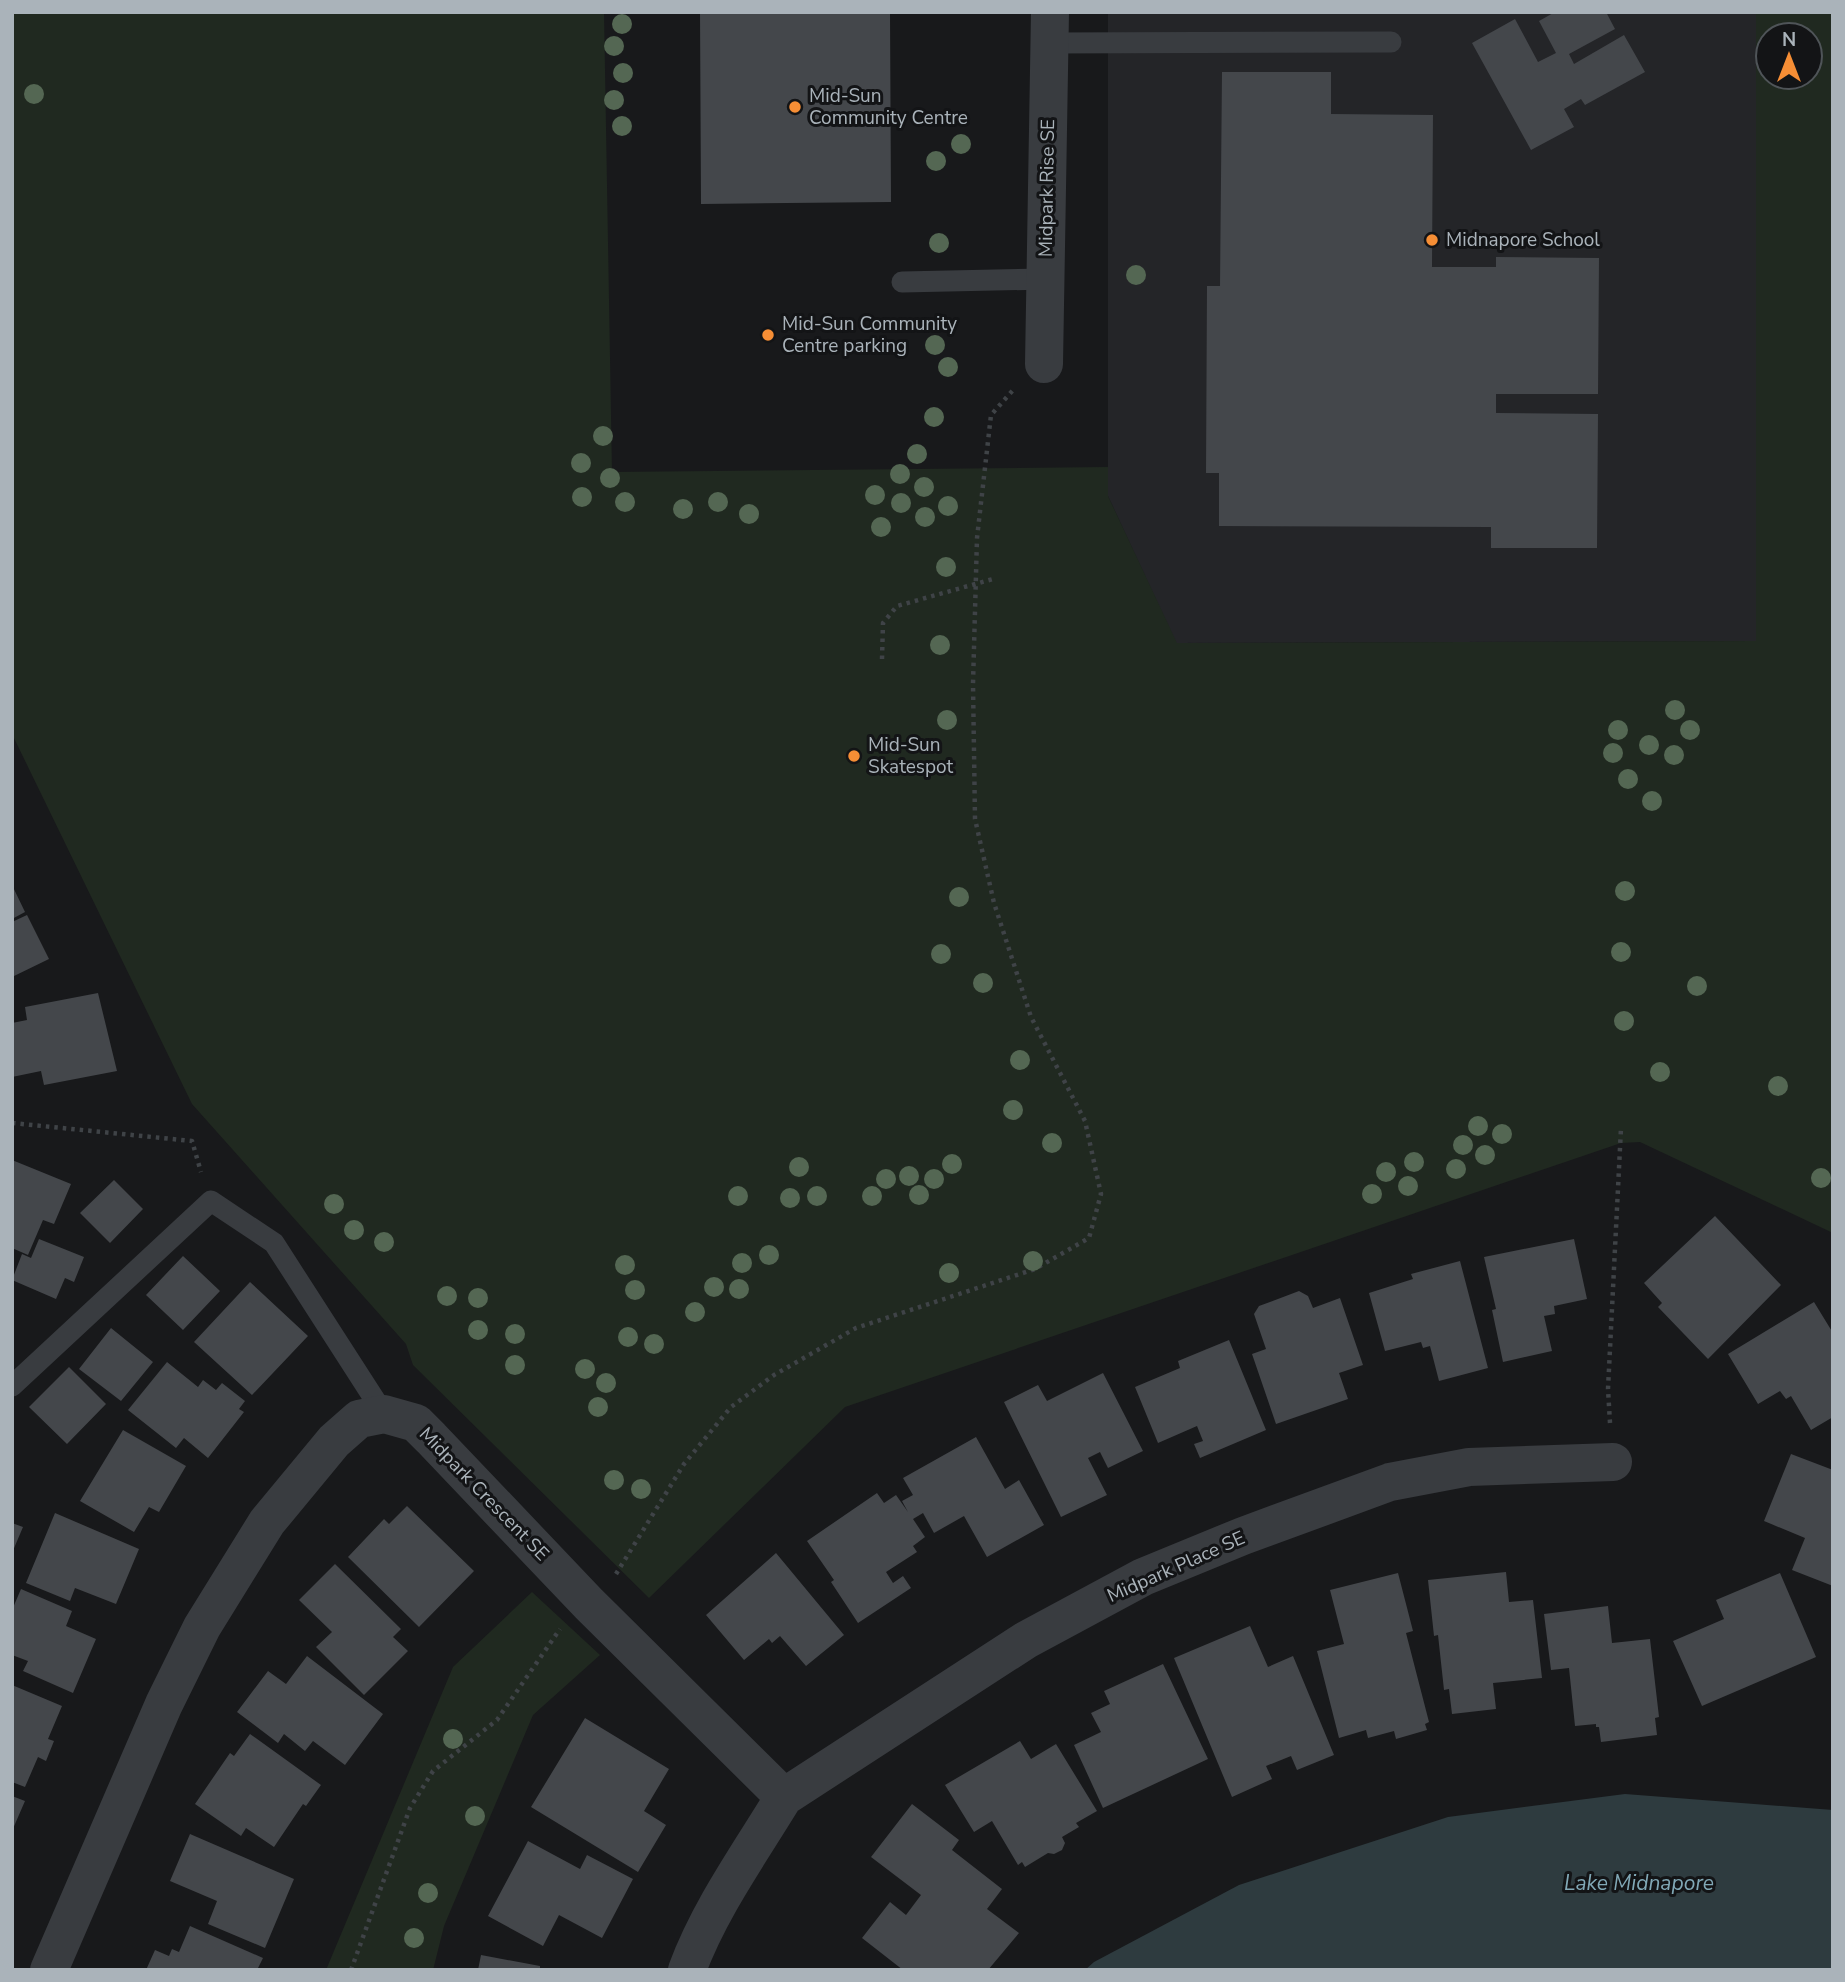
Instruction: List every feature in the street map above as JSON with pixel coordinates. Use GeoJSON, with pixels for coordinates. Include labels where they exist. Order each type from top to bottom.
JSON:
{"type":"FeatureCollection","features":[{"type":"Feature","properties":{"kind":"street","name":"Midpark Rise SE"},"geometry":{"type":"LineString","coordinates":[[1044,364],[1050,28]]}},
{"type":"Feature","properties":{"kind":"street","name":"Midpark Crescent SE"},"geometry":{"type":"LineString","coordinates":[[384,1414],[416,1423],[589,1604],[784,1797]]}},
{"type":"Feature","properties":{"kind":"street"},"geometry":{"type":"LineString","coordinates":[[49,1970],[164,1704],[202,1627],[267,1522],[334,1441],[359,1419],[384,1414]]}},
{"type":"Feature","properties":{"kind":"street","name":"Midpark Place SE"},"geometry":{"type":"LineString","coordinates":[[784,1797],[1026,1640],[1143,1577],[1231,1541],[1390,1482],[1469,1467],[1614,1462]]}},
{"type":"Feature","properties":{"kind":"street"},"geometry":{"type":"LineString","coordinates":[[687,1970],[724,1894],[784,1797]]}},
{"type":"Feature","properties":{"kind":"lane"},"geometry":{"type":"LineString","coordinates":[[1050,28],[1391,42]]}},
{"type":"Feature","properties":{"kind":"lane"},"geometry":{"type":"LineString","coordinates":[[902,282],[1046,279]]}},
{"type":"Feature","properties":{"kind":"lane"},"geometry":{"type":"LineString","coordinates":[[12,1385],[211,1201],[274,1242],[384,1414]]}},
{"type":"Feature","properties":{"kind":"path"},"geometry":{"type":"LineString","coordinates":[[351,1970],[410,1808],[433,1771],[497,1720],[565,1621],[589,1604],[613,1578],[684,1464],[731,1407],[774,1375],[856,1328],[1035,1269],[1089,1238],[1101,1194],[1085,1121],[1031,1017],[994,903],[975,819],[975,584],[977,538],[991,415],[1008,394],[1044,364]]}},
{"type":"Feature","properties":{"kind":"path"},"geometry":{"type":"LineString","coordinates":[[882,659],[883,623],[897,606],[993,579]]}},
{"type":"Feature","properties":{"kind":"path"},"geometry":{"type":"LineString","coordinates":[[12,1123],[192,1141],[211,1201]]}},
{"type":"Feature","properties":{"kind":"path"},"geometry":{"type":"LineString","coordinates":[[1614,1462],[1608,1389],[1621,1128]]}},
{"type":"Feature","properties":{"kind":"shaded area"},"geometry":{"type":"Polygon","coordinates":[[[12,12],[604,12],[612,472],[1108,467],[1108,496],[1177,643],[1756,641],[1756,91],[1824,91],[1824,21],[1756,21],[1756,12],[1833,14],[1833,1233],[1640,1142],[1621,1143],[845,1407],[649,1598],[413,1365],[406,1344],[192,1104],[12,734],[12,12]]]}},
{"type":"Feature","properties":{"kind":"shaded area","name":"Midnapore School"},"geometry":{"type":"Polygon","coordinates":[[[1108,12],[1756,12],[1756,641],[1176,643],[1108,496],[1108,12]]]}},
{"type":"Feature","properties":{"kind":"shaded area"},"geometry":{"type":"Polygon","coordinates":[[[532,1592],[600,1655],[533,1715],[444,1926],[433,1970],[326,1970],[453,1667],[532,1592]]]}},
{"type":"Feature","properties":{"kind":"water","name":"Lake Midnapore"},"geometry":{"type":"Polygon","coordinates":[[[1625,1794],[1833,1810],[1833,1970],[1085,1970],[1094,1962],[1239,1885],[1448,1817],[1625,1794]]]}},
{"type":"Feature","properties":{"kind":"building","name":"Mid-Sun Community Centre"},"geometry":{"type":"Polygon","coordinates":[[[700,12],[890,12],[891,202],[701,204],[700,12]]]}},
{"type":"Feature","properties":{"kind":"building"},"geometry":{"type":"Polygon","coordinates":[[[1555,12],[1606,12],[1615,29],[1569,54],[1574,64],[1624,35],[1645,72],[1585,105],[1581,99],[1564,109],[1574,127],[1531,150],[1472,43],[1515,19],[1538,62],[1556,53],[1539,21],[1555,12]]]}},
{"type":"Feature","properties":{"kind":"building"},"geometry":{"type":"Polygon","coordinates":[[[1222,72],[1331,72],[1331,114],[1433,115],[1432,267],[1496,267],[1496,257],[1599,258],[1598,394],[1496,394],[1496,413],[1598,414],[1597,548],[1491,548],[1491,527],[1219,526],[1219,473],[1206,473],[1207,286],[1220,286],[1222,72]]]}},
{"type":"Feature","properties":{"kind":"building"},"geometry":{"type":"Polygon","coordinates":[[[12,885],[25,912],[12,919],[12,885]]]}},
{"type":"Feature","properties":{"kind":"building"},"geometry":{"type":"Polygon","coordinates":[[[27,915],[49,959],[12,977],[12,922],[27,915]]]}},
{"type":"Feature","properties":{"kind":"building"},"geometry":{"type":"Polygon","coordinates":[[[98,993],[117,1071],[44,1085],[41,1071],[12,1077],[12,1023],[27,1020],[25,1007],[98,993]]]}},
{"type":"Feature","properties":{"kind":"building"},"geometry":{"type":"Polygon","coordinates":[[[12,1160],[71,1184],[54,1224],[43,1220],[28,1255],[12,1248],[12,1160]]]}},
{"type":"Feature","properties":{"kind":"building"},"geometry":{"type":"Polygon","coordinates":[[[114,1180],[143,1209],[110,1243],[80,1213],[114,1180]]]}},
{"type":"Feature","properties":{"kind":"building"},"geometry":{"type":"Polygon","coordinates":[[[1715,1216],[1781,1285],[1708,1359],[1658,1307],[1662,1303],[1644,1283],[1715,1216]]]}},
{"type":"Feature","properties":{"kind":"building"},"geometry":{"type":"Polygon","coordinates":[[[39,1239],[84,1257],[74,1282],[65,1278],[56,1299],[12,1280],[22,1254],[31,1258],[39,1239]]]}},
{"type":"Feature","properties":{"kind":"building"},"geometry":{"type":"Polygon","coordinates":[[[1574,1239],[1587,1299],[1554,1306],[1555,1314],[1544,1316],[1552,1351],[1503,1362],[1492,1310],[1496,1309],[1484,1257],[1574,1239]]]}},
{"type":"Feature","properties":{"kind":"building"},"geometry":{"type":"Polygon","coordinates":[[[183,1256],[220,1291],[183,1330],[146,1295],[183,1256]]]}},
{"type":"Feature","properties":{"kind":"building"},"geometry":{"type":"Polygon","coordinates":[[[1460,1261],[1488,1368],[1439,1381],[1430,1346],[1423,1348],[1421,1342],[1385,1351],[1369,1293],[1413,1279],[1411,1274],[1460,1261]]]}},
{"type":"Feature","properties":{"kind":"building"},"geometry":{"type":"Polygon","coordinates":[[[250,1282],[308,1336],[252,1395],[194,1342],[250,1282]]]}},
{"type":"Feature","properties":{"kind":"building"},"geometry":{"type":"Polygon","coordinates":[[[1299,1291],[1308,1296],[1313,1308],[1340,1298],[1363,1365],[1339,1373],[1348,1399],[1276,1424],[1252,1354],[1266,1349],[1254,1314],[1259,1306],[1299,1291]]]}},
{"type":"Feature","properties":{"kind":"building"},"geometry":{"type":"Polygon","coordinates":[[[1814,1302],[1833,1333],[1833,1417],[1811,1430],[1791,1396],[1786,1399],[1780,1391],[1758,1404],[1728,1354],[1814,1302]]]}},
{"type":"Feature","properties":{"kind":"building"},"geometry":{"type":"Polygon","coordinates":[[[111,1328],[153,1362],[121,1401],[79,1369],[111,1328]]]}},
{"type":"Feature","properties":{"kind":"building"},"geometry":{"type":"Polygon","coordinates":[[[1229,1340],[1266,1430],[1200,1458],[1194,1444],[1203,1441],[1197,1426],[1158,1443],[1135,1387],[1180,1368],[1178,1361],[1229,1340]]]}},
{"type":"Feature","properties":{"kind":"building"},"geometry":{"type":"Polygon","coordinates":[[[167,1362],[198,1387],[203,1380],[216,1390],[222,1383],[245,1401],[239,1409],[244,1412],[208,1458],[184,1438],[176,1448],[128,1410],[167,1362]]]}},
{"type":"Feature","properties":{"kind":"building"},"geometry":{"type":"Polygon","coordinates":[[[69,1367],[106,1404],[67,1444],[29,1407],[69,1367]]]}},
{"type":"Feature","properties":{"kind":"building"},"geometry":{"type":"Polygon","coordinates":[[[1103,1373],[1143,1451],[1108,1468],[1100,1452],[1088,1458],[1107,1495],[1061,1517],[1004,1402],[1038,1385],[1047,1401],[1103,1373]]]}},
{"type":"Feature","properties":{"kind":"building"},"geometry":{"type":"Polygon","coordinates":[[[123,1430],[186,1466],[159,1512],[149,1507],[134,1532],[80,1501],[123,1430]]]}},
{"type":"Feature","properties":{"kind":"building"},"geometry":{"type":"Polygon","coordinates":[[[976,1437],[1005,1489],[1019,1480],[1044,1525],[987,1557],[964,1516],[934,1533],[923,1513],[913,1519],[925,1537],[913,1546],[917,1552],[886,1572],[893,1583],[903,1576],[911,1588],[858,1623],[831,1582],[834,1580],[807,1541],[877,1493],[884,1503],[896,1495],[908,1512],[902,1501],[913,1495],[903,1478],[976,1437]]]}},
{"type":"Feature","properties":{"kind":"building"},"geometry":{"type":"Polygon","coordinates":[[[1791,1454],[1833,1470],[1833,1586],[1792,1570],[1805,1538],[1764,1521],[1791,1454]]]}},
{"type":"Feature","properties":{"kind":"building"},"geometry":{"type":"Polygon","coordinates":[[[407,1506],[474,1571],[419,1627],[348,1557],[384,1519],[389,1524],[407,1506]]]}},
{"type":"Feature","properties":{"kind":"building"},"geometry":{"type":"Polygon","coordinates":[[[55,1513],[139,1549],[116,1604],[75,1588],[70,1601],[26,1583],[55,1513]]]}},
{"type":"Feature","properties":{"kind":"building"},"geometry":{"type":"Polygon","coordinates":[[[12,1523],[23,1527],[12,1553],[12,1523]]]}},
{"type":"Feature","properties":{"kind":"building"},"geometry":{"type":"Polygon","coordinates":[[[776,1553],[844,1635],[806,1666],[780,1636],[772,1643],[769,1639],[744,1660],[706,1615],[776,1553]]]}},
{"type":"Feature","properties":{"kind":"building"},"geometry":{"type":"Polygon","coordinates":[[[335,1564],[401,1629],[393,1637],[408,1651],[364,1695],[316,1647],[332,1632],[299,1600],[335,1564]]]}},
{"type":"Feature","properties":{"kind":"building"},"geometry":{"type":"Polygon","coordinates":[[[1506,1572],[1509,1602],[1533,1600],[1542,1678],[1493,1683],[1496,1709],[1452,1714],[1449,1689],[1444,1690],[1438,1635],[1434,1636],[1428,1580],[1506,1572]]]}},
{"type":"Feature","properties":{"kind":"building"},"geometry":{"type":"Polygon","coordinates":[[[1398,1573],[1413,1631],[1406,1633],[1429,1722],[1425,1724],[1427,1730],[1396,1739],[1394,1731],[1368,1738],[1366,1730],[1339,1738],[1317,1651],[1344,1644],[1330,1590],[1398,1573]]]}},
{"type":"Feature","properties":{"kind":"building"},"geometry":{"type":"Polygon","coordinates":[[[1780,1573],[1816,1657],[1702,1706],[1673,1641],[1724,1619],[1716,1600],[1780,1573]]]}},
{"type":"Feature","properties":{"kind":"building"},"geometry":{"type":"Polygon","coordinates":[[[21,1589],[72,1611],[66,1626],[96,1639],[73,1693],[23,1671],[28,1661],[12,1655],[12,1610],[21,1589]]]}},
{"type":"Feature","properties":{"kind":"building"},"geometry":{"type":"Polygon","coordinates":[[[1608,1606],[1612,1643],[1650,1639],[1659,1717],[1655,1718],[1657,1735],[1601,1742],[1596,1724],[1575,1726],[1569,1668],[1551,1670],[1544,1614],[1608,1606]]]}},
{"type":"Feature","properties":{"kind":"building"},"geometry":{"type":"Polygon","coordinates":[[[1250,1626],[1268,1667],[1293,1656],[1334,1755],[1297,1770],[1291,1756],[1266,1766],[1272,1779],[1232,1797],[1174,1658],[1250,1626]]]}},
{"type":"Feature","properties":{"kind":"building"},"geometry":{"type":"Polygon","coordinates":[[[307,1656],[383,1714],[345,1765],[313,1741],[305,1751],[284,1734],[278,1743],[237,1712],[268,1671],[286,1684],[307,1656]]]}},
{"type":"Feature","properties":{"kind":"building"},"geometry":{"type":"Polygon","coordinates":[[[1163,1664],[1208,1759],[1103,1808],[1074,1745],[1101,1732],[1091,1713],[1110,1704],[1104,1691],[1163,1664]]]}},
{"type":"Feature","properties":{"kind":"building"},"geometry":{"type":"Polygon","coordinates":[[[12,1685],[62,1706],[48,1739],[54,1741],[46,1761],[38,1757],[25,1787],[12,1782],[12,1685]]]}},
{"type":"Feature","properties":{"kind":"building"},"geometry":{"type":"Polygon","coordinates":[[[585,1718],[669,1769],[644,1811],[666,1825],[638,1872],[531,1807],[585,1718]]]}},
{"type":"Feature","properties":{"kind":"building"},"geometry":{"type":"Polygon","coordinates":[[[250,1734],[321,1785],[306,1806],[303,1804],[274,1847],[246,1828],[241,1836],[195,1804],[230,1753],[234,1756],[250,1734]]]}},
{"type":"Feature","properties":{"kind":"building"},"geometry":{"type":"Polygon","coordinates":[[[1020,1741],[1031,1759],[1056,1744],[1097,1811],[1076,1823],[1079,1827],[1062,1837],[1065,1843],[1062,1850],[1054,1854],[1048,1853],[1025,1867],[1022,1862],[1018,1865],[992,1821],[974,1832],[945,1785],[1020,1741]]]}},
{"type":"Feature","properties":{"kind":"building"},"geometry":{"type":"Polygon","coordinates":[[[12,1796],[25,1801],[12,1831],[12,1796]]]}},
{"type":"Feature","properties":{"kind":"building"},"geometry":{"type":"Polygon","coordinates":[[[912,1804],[959,1840],[952,1850],[1002,1889],[987,1909],[1019,1933],[988,1970],[903,1970],[862,1938],[890,1902],[906,1915],[921,1895],[871,1857],[912,1804]]]}},
{"type":"Feature","properties":{"kind":"building"},"geometry":{"type":"Polygon","coordinates":[[[190,1834],[294,1879],[265,1948],[208,1924],[217,1901],[170,1881],[190,1834]]]}},
{"type":"Feature","properties":{"kind":"building"},"geometry":{"type":"Polygon","coordinates":[[[528,1841],[580,1869],[587,1855],[633,1879],[602,1938],[559,1915],[543,1946],[488,1916],[528,1841]]]}},
{"type":"Feature","properties":{"kind":"building"},"geometry":{"type":"Polygon","coordinates":[[[190,1926],[263,1958],[257,1970],[146,1970],[155,1950],[169,1956],[172,1949],[179,1952],[190,1926]]]}},
{"type":"Feature","properties":{"kind":"building"},"geometry":{"type":"Polygon","coordinates":[[[481,1955],[540,1966],[540,1970],[478,1970],[481,1955]]]}},
{"type":"Feature","properties":{"kind":"place","name":"Mid-Sun Community Centre"},"geometry":{"type":"Point","coordinates":[795,107]}},
{"type":"Feature","properties":{"kind":"place","name":"Midnapore School"},"geometry":{"type":"Point","coordinates":[1432,240]}},
{"type":"Feature","properties":{"kind":"place","name":"Mid-Sun Community Centre parking"},"geometry":{"type":"Point","coordinates":[768,335]}},
{"type":"Feature","properties":{"kind":"place","name":"Mid-Sun Skatespot"},"geometry":{"type":"Point","coordinates":[854,756]}}]}
